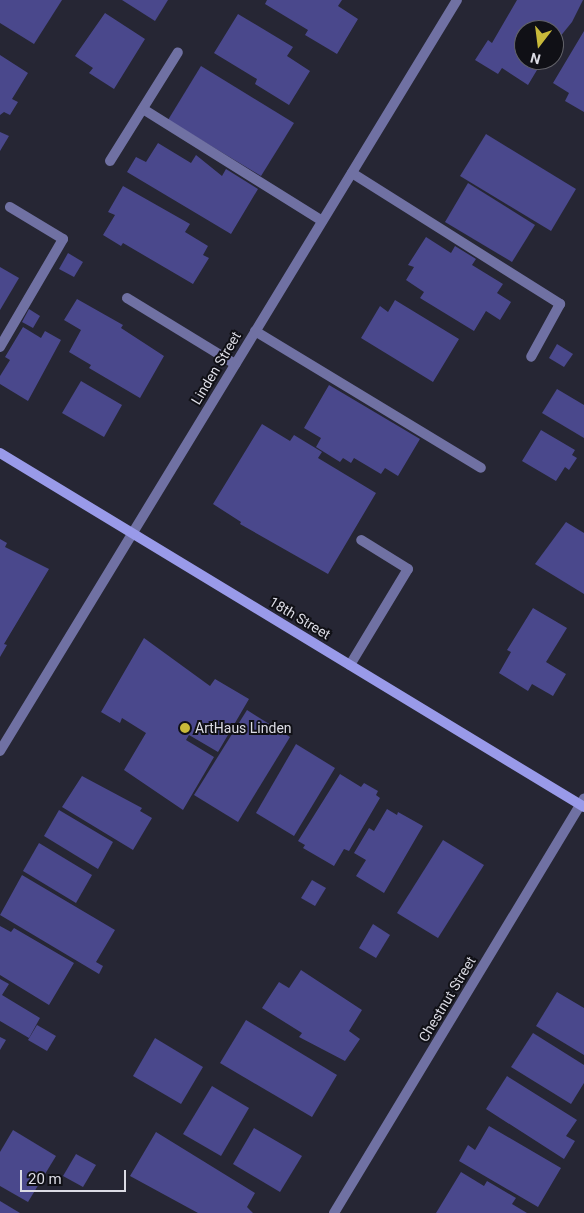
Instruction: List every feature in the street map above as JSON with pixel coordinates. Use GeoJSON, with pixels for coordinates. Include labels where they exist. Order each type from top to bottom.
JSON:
{"type":"FeatureCollection","features":[{"type":"Feature","properties":{"kind":"street","name":"Linden Street"},"geometry":{"type":"LineString","coordinates":[[0,750],[457,0]]}},
{"type":"Feature","properties":{"kind":"street"},"geometry":{"type":"LineString","coordinates":[[110,161],[178,52]]}},
{"type":"Feature","properties":{"kind":"street"},"geometry":{"type":"LineString","coordinates":[[143,109],[322,221]]}},
{"type":"Feature","properties":{"kind":"street"},"geometry":{"type":"LineString","coordinates":[[352,173],[560,304],[531,357]]}},
{"type":"Feature","properties":{"kind":"street"},"geometry":{"type":"LineString","coordinates":[[0,347],[63,239],[10,207]]}},
{"type":"Feature","properties":{"kind":"street"},"geometry":{"type":"LineString","coordinates":[[127,298],[235,364]]}},
{"type":"Feature","properties":{"kind":"street"},"geometry":{"type":"LineString","coordinates":[[255,331],[481,468]]}},
{"type":"Feature","properties":{"kind":"street","name":"18th Street"},"geometry":{"type":"LineString","coordinates":[[0,453],[583,803]]}},
{"type":"Feature","properties":{"kind":"street"},"geometry":{"type":"LineString","coordinates":[[350,664],[408,569],[361,540]]}},
{"type":"Feature","properties":{"kind":"street","name":"Chestnut Street"},"geometry":{"type":"LineString","coordinates":[[334,1213],[583,803]]}},
{"type":"Feature","properties":{"kind":"building"},"geometry":{"type":"Polygon","coordinates":[[[0,0],[62,0],[34,44],[0,23],[0,0]]]}},
{"type":"Feature","properties":{"kind":"building"},"geometry":{"type":"Polygon","coordinates":[[[122,0],[168,0],[155,21],[122,0]]]}},
{"type":"Feature","properties":{"kind":"building"},"geometry":{"type":"Polygon","coordinates":[[[267,0],[342,0],[338,6],[358,19],[337,54],[305,35],[308,30],[265,4],[267,0]]]}},
{"type":"Feature","properties":{"kind":"building"},"geometry":{"type":"Polygon","coordinates":[[[517,0],[583,0],[572,22],[564,32],[564,20],[514,20],[514,70],[537,70],[528,85],[502,68],[498,74],[475,60],[488,40],[492,43],[517,0]]]}},
{"type":"Feature","properties":{"kind":"building"},"geometry":{"type":"Polygon","coordinates":[[[105,13],[145,39],[114,89],[89,73],[93,68],[75,56],[105,13]]]}},
{"type":"Feature","properties":{"kind":"building"},"geometry":{"type":"Polygon","coordinates":[[[238,14],[293,47],[287,56],[310,71],[289,105],[255,84],[257,79],[214,53],[238,14]]]}},
{"type":"Feature","properties":{"kind":"building"},"geometry":{"type":"Polygon","coordinates":[[[584,31],[584,112],[565,101],[569,93],[553,83],[561,70],[564,70],[564,65],[584,31]]]}},
{"type":"Feature","properties":{"kind":"building"},"geometry":{"type":"Polygon","coordinates":[[[0,55],[28,73],[12,99],[18,102],[10,115],[4,112],[0,115],[0,55]]]}},
{"type":"Feature","properties":{"kind":"building"},"geometry":{"type":"Polygon","coordinates":[[[201,66],[294,123],[261,176],[168,120],[201,66]]]}},
{"type":"Feature","properties":{"kind":"building"},"geometry":{"type":"Polygon","coordinates":[[[0,132],[9,136],[0,151],[0,132]]]}},
{"type":"Feature","properties":{"kind":"building"},"geometry":{"type":"Polygon","coordinates":[[[486,134],[576,189],[551,231],[460,176],[486,134]]]}},
{"type":"Feature","properties":{"kind":"building"},"geometry":{"type":"Polygon","coordinates":[[[158,143],[191,163],[196,155],[222,176],[226,169],[258,189],[231,234],[127,172],[136,157],[146,162],[158,143]]]}},
{"type":"Feature","properties":{"kind":"building"},"geometry":{"type":"Polygon","coordinates":[[[468,183],[535,225],[512,262],[445,222],[468,183]]]}},
{"type":"Feature","properties":{"kind":"building"},"geometry":{"type":"Polygon","coordinates":[[[123,186],[190,224],[185,232],[208,246],[203,255],[209,258],[193,284],[123,243],[121,246],[103,235],[115,215],[108,212],[123,186]]]}},
{"type":"Feature","properties":{"kind":"building"},"geometry":{"type":"Polygon","coordinates":[[[426,237],[451,253],[455,246],[476,259],[472,265],[503,284],[497,293],[511,302],[500,320],[486,311],[474,331],[420,298],[424,292],[406,280],[414,267],[408,265],[426,237]]]}},
{"type":"Feature","properties":{"kind":"building"},"geometry":{"type":"Polygon","coordinates":[[[68,253],[83,262],[74,277],[59,269],[68,253]]]}},
{"type":"Feature","properties":{"kind":"building"},"geometry":{"type":"Polygon","coordinates":[[[0,267],[19,278],[0,310],[0,267]]]}},
{"type":"Feature","properties":{"kind":"building"},"geometry":{"type":"Polygon","coordinates":[[[77,299],[123,325],[121,328],[164,356],[140,398],[89,368],[91,365],[69,352],[81,330],[64,320],[77,299]]]}},
{"type":"Feature","properties":{"kind":"building"},"geometry":{"type":"Polygon","coordinates":[[[395,300],[459,339],[433,382],[361,338],[380,306],[388,312],[395,300]]]}},
{"type":"Feature","properties":{"kind":"building"},"geometry":{"type":"Polygon","coordinates":[[[29,309],[40,316],[33,328],[22,322],[29,309]]]}},
{"type":"Feature","properties":{"kind":"building"},"geometry":{"type":"Polygon","coordinates":[[[23,327],[41,338],[45,331],[61,340],[28,401],[0,384],[0,376],[10,360],[5,357],[23,327]]]}},
{"type":"Feature","properties":{"kind":"building"},"geometry":{"type":"Polygon","coordinates":[[[557,344],[573,354],[564,367],[549,358],[557,344]]]}},
{"type":"Feature","properties":{"kind":"building"},"geometry":{"type":"Polygon","coordinates":[[[81,381],[122,405],[104,437],[62,413],[81,381]]]}},
{"type":"Feature","properties":{"kind":"building"},"geometry":{"type":"Polygon","coordinates":[[[329,385],[420,439],[398,476],[385,468],[381,474],[354,458],[351,463],[343,458],[340,462],[316,447],[321,438],[304,428],[329,385]]]}},
{"type":"Feature","properties":{"kind":"building"},"geometry":{"type":"Polygon","coordinates":[[[557,389],[584,405],[584,438],[542,413],[557,389]]]}},
{"type":"Feature","properties":{"kind":"building"},"geometry":{"type":"Polygon","coordinates":[[[262,424],[290,441],[294,435],[322,452],[318,458],[376,493],[328,574],[240,524],[241,522],[213,504],[262,424]]]}},
{"type":"Feature","properties":{"kind":"building"},"geometry":{"type":"Polygon","coordinates":[[[541,430],[575,450],[572,455],[577,458],[569,470],[565,467],[556,481],[522,461],[541,430]]]}},
{"type":"Feature","properties":{"kind":"building"},"geometry":{"type":"Polygon","coordinates":[[[566,522],[584,533],[584,594],[535,564],[566,522]]]}},
{"type":"Feature","properties":{"kind":"building"},"geometry":{"type":"Polygon","coordinates":[[[0,539],[7,543],[5,547],[49,569],[4,644],[7,645],[0,657],[0,539]]]}},
{"type":"Feature","properties":{"kind":"building"},"geometry":{"type":"Polygon","coordinates":[[[533,608],[567,628],[546,662],[566,674],[553,696],[532,684],[528,691],[499,673],[511,652],[507,650],[533,608]]]}},
{"type":"Feature","properties":{"kind":"building","name":"ArtHaus Linden"},"geometry":{"type":"Polygon","coordinates":[[[144,638],[210,686],[215,679],[249,699],[218,752],[189,735],[186,740],[214,757],[183,810],[124,770],[146,733],[122,718],[120,723],[101,712],[144,638]]]}},
{"type":"Feature","properties":{"kind":"building"},"geometry":{"type":"Polygon","coordinates":[[[247,710],[290,737],[238,822],[194,795],[247,710]]]}},
{"type":"Feature","properties":{"kind":"building"},"geometry":{"type":"Polygon","coordinates":[[[296,744],[335,768],[294,836],[256,813],[296,744]]]}},
{"type":"Feature","properties":{"kind":"building"},"geometry":{"type":"Polygon","coordinates":[[[340,774],[361,787],[364,783],[378,791],[376,795],[380,798],[349,851],[344,849],[334,866],[303,848],[305,845],[298,841],[340,774]]]}},
{"type":"Feature","properties":{"kind":"building"},"geometry":{"type":"Polygon","coordinates":[[[82,776],[142,808],[140,811],[152,818],[133,850],[62,807],[82,776]]]}},
{"type":"Feature","properties":{"kind":"building"},"geometry":{"type":"Polygon","coordinates":[[[387,809],[397,815],[398,812],[423,826],[384,893],[356,876],[366,860],[354,853],[369,828],[374,831],[387,809]]]}},
{"type":"Feature","properties":{"kind":"building"},"geometry":{"type":"Polygon","coordinates":[[[59,810],[113,842],[98,869],[44,836],[59,810]]]}},
{"type":"Feature","properties":{"kind":"building"},"geometry":{"type":"Polygon","coordinates":[[[443,840],[484,865],[438,938],[397,913],[443,840]]]}},
{"type":"Feature","properties":{"kind":"building"},"geometry":{"type":"Polygon","coordinates":[[[39,843],[92,875],[76,903],[23,871],[39,843]]]}},
{"type":"Feature","properties":{"kind":"building"},"geometry":{"type":"Polygon","coordinates":[[[22,875],[115,930],[96,962],[103,966],[99,974],[0,915],[22,875]]]}},
{"type":"Feature","properties":{"kind":"building"},"geometry":{"type":"Polygon","coordinates":[[[312,880],[326,888],[315,906],[301,898],[312,880]]]}},
{"type":"Feature","properties":{"kind":"building"},"geometry":{"type":"Polygon","coordinates":[[[373,924],[390,935],[376,958],[359,948],[373,924]]]}},
{"type":"Feature","properties":{"kind":"building"},"geometry":{"type":"Polygon","coordinates":[[[0,926],[11,932],[14,928],[74,963],[49,1005],[0,975],[0,926]]]}},
{"type":"Feature","properties":{"kind":"building"},"geometry":{"type":"Polygon","coordinates":[[[301,970],[362,1010],[349,1031],[360,1039],[345,1061],[299,1037],[302,1033],[262,1008],[279,982],[289,988],[301,970]]]}},
{"type":"Feature","properties":{"kind":"building"},"geometry":{"type":"Polygon","coordinates":[[[0,979],[9,984],[2,995],[40,1018],[29,1038],[0,1021],[0,979]]]}},
{"type":"Feature","properties":{"kind":"building"},"geometry":{"type":"Polygon","coordinates":[[[557,992],[584,1008],[584,1055],[536,1026],[557,992]]]}},
{"type":"Feature","properties":{"kind":"building"},"geometry":{"type":"Polygon","coordinates":[[[246,1020],[337,1075],[312,1117],[220,1063],[246,1020]]]}},
{"type":"Feature","properties":{"kind":"building"},"geometry":{"type":"Polygon","coordinates":[[[37,1025],[56,1036],[47,1051],[28,1040],[37,1025]]]}},
{"type":"Feature","properties":{"kind":"building"},"geometry":{"type":"Polygon","coordinates":[[[533,1033],[584,1065],[584,1083],[571,1104],[511,1067],[533,1033]]]}},
{"type":"Feature","properties":{"kind":"building"},"geometry":{"type":"Polygon","coordinates":[[[0,1037],[6,1040],[0,1050],[0,1037]]]}},
{"type":"Feature","properties":{"kind":"building"},"geometry":{"type":"Polygon","coordinates":[[[155,1038],[203,1067],[181,1104],[133,1076],[155,1038]]]}},
{"type":"Feature","properties":{"kind":"building"},"geometry":{"type":"Polygon","coordinates":[[[507,1076],[577,1120],[566,1136],[575,1141],[564,1159],[486,1109],[507,1076]]]}},
{"type":"Feature","properties":{"kind":"building"},"geometry":{"type":"Polygon","coordinates":[[[212,1086],[249,1108],[221,1156],[183,1134],[212,1086]]]}},
{"type":"Feature","properties":{"kind":"building"},"geometry":{"type":"Polygon","coordinates":[[[489,1126],[561,1168],[538,1207],[459,1161],[468,1145],[475,1150],[489,1126]]]}},
{"type":"Feature","properties":{"kind":"building"},"geometry":{"type":"Polygon","coordinates":[[[254,1128],[302,1156],[280,1192],[233,1164],[254,1128]]]}},
{"type":"Feature","properties":{"kind":"building"},"geometry":{"type":"Polygon","coordinates":[[[13,1130],[56,1156],[28,1202],[0,1186],[0,1152],[13,1130]]]}},
{"type":"Feature","properties":{"kind":"building"},"geometry":{"type":"Polygon","coordinates":[[[156,1132],[255,1193],[247,1207],[253,1213],[198,1213],[130,1176],[156,1132]]]}},
{"type":"Feature","properties":{"kind":"building"},"geometry":{"type":"Polygon","coordinates":[[[76,1154],[96,1165],[83,1187],[63,1176],[76,1154]]]}},
{"type":"Feature","properties":{"kind":"building"},"geometry":{"type":"Polygon","coordinates":[[[461,1172],[484,1186],[487,1181],[516,1198],[512,1204],[527,1213],[436,1213],[461,1172]]]}},
{"type":"Feature","properties":{"kind":"building"},"geometry":{"type":"Polygon","coordinates":[[[0,1201],[20,1213],[0,1213],[0,1201]]]}},
{"type":"Feature","properties":{"kind":"place","name":"ArtHaus Linden"},"geometry":{"type":"Point","coordinates":[185,728]}}]}
